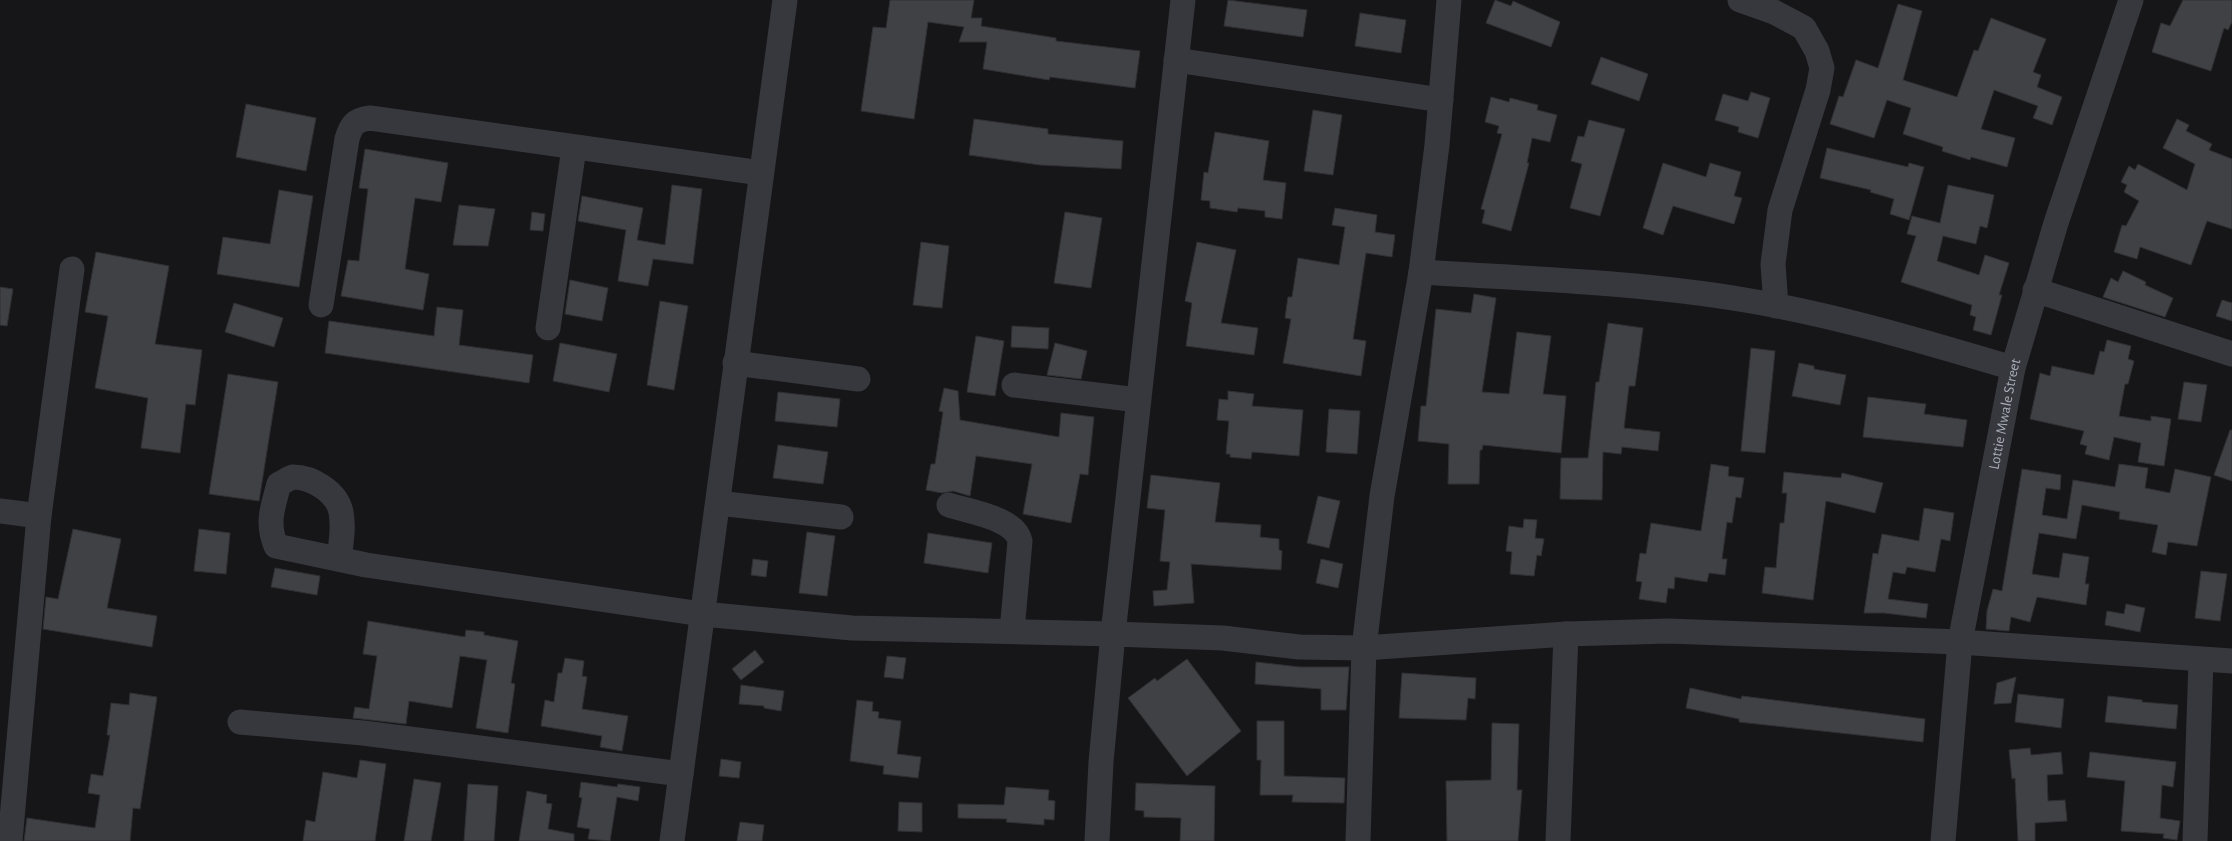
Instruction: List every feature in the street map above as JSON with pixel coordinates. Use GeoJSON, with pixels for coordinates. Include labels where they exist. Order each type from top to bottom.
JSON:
{"type":"FeatureCollection","features":[{"type":"Feature","properties":{"kind":"street"},"geometry":{"type":"LineString","coordinates":[[672,841],[785,0]]}},
{"type":"Feature","properties":{"kind":"street"},"geometry":{"type":"LineString","coordinates":[[1097,841],[1113,634],[1184,0]]}},
{"type":"Feature","properties":{"kind":"street"},"geometry":{"type":"LineString","coordinates":[[1358,841],[1364,648],[1382,496],[1421,272],[1441,100],[1449,0]]}},
{"type":"Feature","properties":{"kind":"street"},"geometry":{"type":"LineString","coordinates":[[1740,0],[1774,12],[1804,28],[1818,51],[1822,68],[1818,90],[1780,210],[1773,264],[1776,306]]}},
{"type":"Feature","properties":{"kind":"street","name":"Lottie Mwale Street"},"geometry":{"type":"LineString","coordinates":[[1942,841],[1960,642],[2013,368],[2035,290],[2131,0]]}},
{"type":"Feature","properties":{"kind":"street"},"geometry":{"type":"LineString","coordinates":[[1176,60],[1441,100]]}},
{"type":"Feature","properties":{"kind":"street"},"geometry":{"type":"LineString","coordinates":[[321,305],[347,139],[351,126],[359,120],[370,118],[761,174]]}},
{"type":"Feature","properties":{"kind":"street"},"geometry":{"type":"LineString","coordinates":[[548,328],[574,148]]}},
{"type":"Feature","properties":{"kind":"street"},"geometry":{"type":"LineString","coordinates":[[10,841],[6,814],[39,516],[72,269]]}},
{"type":"Feature","properties":{"kind":"street"},"geometry":{"type":"LineString","coordinates":[[1421,272],[1656,289],[1776,306],[1913,338],[2013,368]]}},
{"type":"Feature","properties":{"kind":"street"},"geometry":{"type":"LineString","coordinates":[[2035,290],[2232,354]]}},
{"type":"Feature","properties":{"kind":"street"},"geometry":{"type":"LineString","coordinates":[[735,363],[858,380]]}},
{"type":"Feature","properties":{"kind":"street"},"geometry":{"type":"LineString","coordinates":[[1014,385],[1138,400]]}},
{"type":"Feature","properties":{"kind":"street"},"geometry":{"type":"LineString","coordinates":[[718,503],[840,517]]}},
{"type":"Feature","properties":{"kind":"street"},"geometry":{"type":"LineString","coordinates":[[949,505],[1008,523],[1018,533],[1020,541],[1012,631]]}},
{"type":"Feature","properties":{"kind":"street"},"geometry":{"type":"LineString","coordinates":[[0,511],[39,516]]}},
{"type":"Feature","properties":{"kind":"street"},"geometry":{"type":"LineString","coordinates":[[339,559],[702,614],[852,628],[1223,638],[1299,647],[1364,648],[1566,634],[1669,631],[1960,642],[2232,661]]}},
{"type":"Feature","properties":{"kind":"street"},"geometry":{"type":"LineString","coordinates":[[1558,841],[1566,634]]}},
{"type":"Feature","properties":{"kind":"street"},"geometry":{"type":"LineString","coordinates":[[2195,841],[2202,660]]}},
{"type":"Feature","properties":{"kind":"street"},"geometry":{"type":"LineString","coordinates":[[240,722],[363,733],[681,774]]}},
{"type":"Feature","properties":{"kind":"building"},"geometry":{"type":"Polygon","coordinates":[[[890,0],[974,0],[971,18],[982,18],[981,26],[1056,38],[1056,41],[1140,51],[1135,88],[1050,77],[1049,80],[983,69],[987,42],[959,42],[964,27],[928,22],[914,119],[861,111],[873,27],[886,28],[890,0]]]}},
{"type":"Feature","properties":{"kind":"building"},"geometry":{"type":"Polygon","coordinates":[[[1228,0],[1307,10],[1303,37],[1224,26],[1228,0]]]}},
{"type":"Feature","properties":{"kind":"building"},"geometry":{"type":"Polygon","coordinates":[[[1495,0],[1511,6],[1513,1],[1560,22],[1551,47],[1486,23],[1495,0]]]}},
{"type":"Feature","properties":{"kind":"building"},"geometry":{"type":"Polygon","coordinates":[[[2183,0],[2232,0],[2232,22],[2228,30],[2224,28],[2211,71],[2152,52],[2161,23],[2170,26],[2183,0]]]}},
{"type":"Feature","properties":{"kind":"building"},"geometry":{"type":"Polygon","coordinates":[[[1898,4],[1922,11],[1903,80],[1957,97],[1974,50],[1978,51],[1991,18],[2046,39],[2033,72],[2041,75],[2037,87],[2062,97],[2052,125],[2033,118],[2038,106],[1994,90],[1981,129],[2015,138],[2007,167],[1971,157],[1970,160],[1942,151],[1943,147],[1903,134],[1911,108],[1887,100],[1874,138],[1830,124],[1839,96],[1843,97],[1856,60],[1878,68],[1898,4]]]}},
{"type":"Feature","properties":{"kind":"building"},"geometry":{"type":"Polygon","coordinates":[[[1360,13],[1406,20],[1401,53],[1355,46],[1360,13]]]}},
{"type":"Feature","properties":{"kind":"building"},"geometry":{"type":"Polygon","coordinates":[[[1601,57],[1648,74],[1639,101],[1591,84],[1601,57]]]}},
{"type":"Feature","properties":{"kind":"building"},"geometry":{"type":"Polygon","coordinates":[[[1751,92],[1770,98],[1758,138],[1738,132],[1739,127],[1715,120],[1723,94],[1748,101],[1751,92]]]}},
{"type":"Feature","properties":{"kind":"building"},"geometry":{"type":"Polygon","coordinates":[[[1491,97],[1509,102],[1510,98],[1538,105],[1537,110],[1557,115],[1550,142],[1532,138],[1527,163],[1529,163],[1511,231],[1482,223],[1485,210],[1481,209],[1502,134],[1497,133],[1499,126],[1485,122],[1491,97]]]}},
{"type":"Feature","properties":{"kind":"building"},"geometry":{"type":"Polygon","coordinates":[[[246,104],[316,118],[306,171],[236,157],[246,104]]]}},
{"type":"Feature","properties":{"kind":"building"},"geometry":{"type":"Polygon","coordinates":[[[1313,110],[1342,115],[1333,175],[1304,171],[1313,110]]]}},
{"type":"Feature","properties":{"kind":"building"},"geometry":{"type":"Polygon","coordinates":[[[974,119],[1048,129],[1048,134],[1123,141],[1121,169],[1040,165],[969,155],[974,119]]]}},
{"type":"Feature","properties":{"kind":"building"},"geometry":{"type":"Polygon","coordinates":[[[2177,119],[2189,125],[2186,131],[2212,144],[2209,150],[2232,159],[2232,229],[2207,221],[2191,265],[2140,247],[2137,259],[2114,252],[2122,225],[2126,226],[2139,201],[2124,192],[2127,185],[2121,182],[2129,166],[2135,170],[2138,164],[2187,190],[2195,164],[2163,148],[2177,119]]]}},
{"type":"Feature","properties":{"kind":"building"},"geometry":{"type":"Polygon","coordinates":[[[1589,120],[1625,129],[1600,216],[1570,208],[1582,164],[1571,161],[1578,136],[1584,137],[1589,120]]]}},
{"type":"Feature","properties":{"kind":"building"},"geometry":{"type":"Polygon","coordinates":[[[1215,132],[1269,141],[1263,180],[1286,183],[1282,219],[1265,217],[1265,211],[1238,208],[1237,212],[1210,208],[1210,201],[1201,200],[1204,172],[1208,173],[1215,132]]]}},
{"type":"Feature","properties":{"kind":"building"},"geometry":{"type":"Polygon","coordinates":[[[1827,148],[1908,167],[1909,163],[1924,167],[1909,220],[1890,214],[1894,199],[1870,192],[1871,190],[1820,178],[1827,148]]]}},
{"type":"Feature","properties":{"kind":"building"},"geometry":{"type":"Polygon","coordinates":[[[365,149],[448,163],[441,202],[415,198],[405,269],[429,274],[423,310],[341,296],[348,260],[359,261],[368,189],[359,188],[365,149]]]}},
{"type":"Feature","properties":{"kind":"building"},"geometry":{"type":"Polygon","coordinates":[[[1663,163],[1706,177],[1710,163],[1741,172],[1734,196],[1742,198],[1734,224],[1673,206],[1663,235],[1643,228],[1663,163]]]}},
{"type":"Feature","properties":{"kind":"building"},"geometry":{"type":"Polygon","coordinates":[[[672,185],[702,189],[693,264],[653,259],[648,286],[618,281],[626,230],[578,221],[582,196],[643,208],[637,240],[665,245],[672,185]]]}},
{"type":"Feature","properties":{"kind":"building"},"geometry":{"type":"Polygon","coordinates":[[[1948,185],[1994,195],[1987,228],[1980,226],[1976,244],[1943,236],[1937,261],[1979,275],[1985,255],[2009,263],[1999,295],[2002,295],[1991,335],[1973,330],[1976,317],[1970,315],[1972,305],[1901,282],[1916,236],[1907,234],[1912,216],[1940,223],[1948,185]]]}},
{"type":"Feature","properties":{"kind":"building"},"geometry":{"type":"Polygon","coordinates":[[[279,190],[313,196],[299,287],[217,274],[223,237],[270,244],[279,190]]]}},
{"type":"Feature","properties":{"kind":"building"},"geometry":{"type":"Polygon","coordinates":[[[459,205],[495,209],[488,246],[453,245],[459,205]]]}},
{"type":"Feature","properties":{"kind":"building"},"geometry":{"type":"Polygon","coordinates":[[[1335,208],[1377,215],[1375,232],[1395,235],[1392,257],[1366,253],[1353,339],[1366,341],[1361,376],[1283,363],[1291,319],[1285,318],[1288,297],[1292,297],[1298,258],[1339,265],[1345,227],[1332,225],[1335,208]]]}},
{"type":"Feature","properties":{"kind":"building"},"geometry":{"type":"Polygon","coordinates":[[[532,212],[545,214],[543,231],[530,230],[532,212]]]}},
{"type":"Feature","properties":{"kind":"building"},"geometry":{"type":"Polygon","coordinates":[[[1065,212],[1102,218],[1091,288],[1054,283],[1065,212]]]}},
{"type":"Feature","properties":{"kind":"building"},"geometry":{"type":"Polygon","coordinates":[[[921,242],[949,246],[942,308],[913,305],[921,242]]]}},
{"type":"Feature","properties":{"kind":"building"},"geometry":{"type":"Polygon","coordinates":[[[1197,242],[1236,250],[1221,323],[1258,328],[1254,355],[1186,346],[1192,303],[1185,301],[1197,242]]]}},
{"type":"Feature","properties":{"kind":"building"},"geometry":{"type":"Polygon","coordinates":[[[96,252],[169,266],[155,344],[202,350],[195,405],[186,404],[180,453],[141,448],[148,398],[95,388],[108,316],[85,312],[96,252]]]}},
{"type":"Feature","properties":{"kind":"building"},"geometry":{"type":"Polygon","coordinates":[[[2123,271],[2146,282],[2145,285],[2173,298],[2165,317],[2103,297],[2111,278],[2118,282],[2123,271]]]}},
{"type":"Feature","properties":{"kind":"building"},"geometry":{"type":"Polygon","coordinates":[[[570,280],[608,288],[602,321],[565,314],[570,280]]]}},
{"type":"Feature","properties":{"kind":"building"},"geometry":{"type":"Polygon","coordinates":[[[0,287],[13,289],[7,326],[0,325],[0,287]]]}},
{"type":"Feature","properties":{"kind":"building"},"geometry":{"type":"Polygon","coordinates":[[[1474,294],[1496,298],[1482,392],[1509,394],[1517,332],[1551,336],[1543,394],[1566,396],[1561,453],[1483,445],[1482,450],[1480,450],[1479,484],[1448,484],[1449,444],[1418,441],[1421,406],[1426,406],[1436,309],[1471,313],[1474,294]]]}},
{"type":"Feature","properties":{"kind":"building"},"geometry":{"type":"Polygon","coordinates":[[[2222,300],[2232,303],[2232,321],[2216,316],[2222,300]]]}},
{"type":"Feature","properties":{"kind":"building"},"geometry":{"type":"Polygon","coordinates":[[[660,301],[688,306],[674,390],[647,385],[660,301]]]}},
{"type":"Feature","properties":{"kind":"building"},"geometry":{"type":"Polygon","coordinates":[[[234,303],[283,318],[274,347],[225,332],[234,303]]]}},
{"type":"Feature","properties":{"kind":"building"},"geometry":{"type":"Polygon","coordinates":[[[437,307],[463,310],[459,345],[533,355],[529,383],[325,353],[329,321],[434,336],[437,307]]]}},
{"type":"Feature","properties":{"kind":"building"},"geometry":{"type":"Polygon","coordinates":[[[1608,323],[1643,328],[1635,386],[1629,386],[1624,428],[1660,432],[1658,451],[1622,447],[1621,454],[1603,452],[1602,500],[1560,499],[1561,458],[1588,458],[1596,382],[1599,382],[1608,323]]]}},
{"type":"Feature","properties":{"kind":"building"},"geometry":{"type":"Polygon","coordinates":[[[1012,326],[1049,328],[1048,349],[1011,347],[1012,326]]]}},
{"type":"Feature","properties":{"kind":"building"},"geometry":{"type":"Polygon","coordinates":[[[976,336],[1004,341],[995,396],[967,392],[976,336]]]}},
{"type":"Feature","properties":{"kind":"building"},"geometry":{"type":"Polygon","coordinates":[[[2107,340],[2131,346],[2128,359],[2134,361],[2128,384],[2125,384],[2119,416],[2151,421],[2151,416],[2171,419],[2164,466],[2138,462],[2141,443],[2114,437],[2109,460],[2085,454],[2087,446],[2080,444],[2084,431],[2030,419],[2040,373],[2050,376],[2052,366],[2094,375],[2100,351],[2104,352],[2107,340]]]}},
{"type":"Feature","properties":{"kind":"building"},"geometry":{"type":"Polygon","coordinates":[[[560,343],[617,354],[609,392],[553,381],[560,343]]]}},
{"type":"Feature","properties":{"kind":"building"},"geometry":{"type":"Polygon","coordinates":[[[1055,343],[1087,351],[1081,379],[1047,375],[1055,343]]]}},
{"type":"Feature","properties":{"kind":"building"},"geometry":{"type":"Polygon","coordinates":[[[1751,348],[1775,351],[1765,453],[1741,451],[1751,348]]]}},
{"type":"Feature","properties":{"kind":"building"},"geometry":{"type":"Polygon","coordinates":[[[1799,363],[1814,366],[1814,369],[1846,375],[1840,405],[1792,396],[1799,363]]]}},
{"type":"Feature","properties":{"kind":"building"},"geometry":{"type":"Polygon","coordinates":[[[228,374],[278,382],[259,501],[209,494],[228,374]]]}},
{"type":"Feature","properties":{"kind":"building"},"geometry":{"type":"Polygon","coordinates":[[[2184,382],[2207,385],[2201,422],[2178,419],[2184,382]]]}},
{"type":"Feature","properties":{"kind":"building"},"geometry":{"type":"Polygon","coordinates":[[[944,388],[958,391],[960,420],[1059,437],[1061,413],[1094,417],[1088,475],[1080,474],[1071,523],[1023,514],[1032,464],[976,456],[970,496],[953,491],[942,493],[926,490],[931,464],[935,464],[943,412],[939,411],[944,388]]]}},
{"type":"Feature","properties":{"kind":"building"},"geometry":{"type":"Polygon","coordinates":[[[1228,391],[1254,394],[1252,406],[1303,410],[1299,456],[1252,452],[1251,459],[1230,457],[1230,454],[1226,454],[1229,421],[1217,420],[1219,399],[1228,400],[1228,391]]]}},
{"type":"Feature","properties":{"kind":"building"},"geometry":{"type":"Polygon","coordinates":[[[778,392],[840,399],[837,427],[775,421],[778,392]]]}},
{"type":"Feature","properties":{"kind":"building"},"geometry":{"type":"Polygon","coordinates":[[[1868,397],[1926,404],[1924,414],[1967,420],[1963,447],[1863,437],[1868,397]]]}},
{"type":"Feature","properties":{"kind":"building"},"geometry":{"type":"Polygon","coordinates":[[[1329,409],[1360,411],[1357,454],[1326,452],[1329,409]]]}},
{"type":"Feature","properties":{"kind":"building"},"geometry":{"type":"Polygon","coordinates":[[[2230,430],[2232,430],[2232,481],[2214,475],[2230,430]]]}},
{"type":"Feature","properties":{"kind":"building"},"geometry":{"type":"Polygon","coordinates":[[[778,445],[828,452],[823,484],[773,478],[778,445]]]}},
{"type":"Feature","properties":{"kind":"building"},"geometry":{"type":"Polygon","coordinates":[[[1711,464],[1729,467],[1728,476],[1744,478],[1741,498],[1736,497],[1732,523],[1727,522],[1722,559],[1727,559],[1725,575],[1709,573],[1707,582],[1675,577],[1674,589],[1668,588],[1666,603],[1639,599],[1642,582],[1636,581],[1640,553],[1646,554],[1651,523],[1701,531],[1711,464]]]}},
{"type":"Feature","properties":{"kind":"building"},"geometry":{"type":"Polygon","coordinates":[[[2119,464],[2148,468],[2145,488],[2170,493],[2175,469],[2211,477],[2197,546],[2168,542],[2166,555],[2152,552],[2158,525],[2119,519],[2120,512],[2082,505],[2076,539],[2039,533],[2032,574],[2059,578],[2063,553],[2089,557],[2085,584],[2089,584],[2086,605],[2037,597],[2030,622],[2011,617],[2009,631],[1986,629],[1987,611],[1993,589],[2002,591],[2022,469],[2061,475],[2060,490],[2046,488],[2042,515],[2067,519],[2073,480],[2115,487],[2119,464]]]}},
{"type":"Feature","properties":{"kind":"building"},"geometry":{"type":"Polygon","coordinates":[[[1784,472],[1841,478],[1842,473],[1883,483],[1875,513],[1826,501],[1813,600],[1762,593],[1765,567],[1776,568],[1780,523],[1784,523],[1787,493],[1782,493],[1784,472]]]}},
{"type":"Feature","properties":{"kind":"building"},"geometry":{"type":"Polygon","coordinates":[[[1151,475],[1220,483],[1215,522],[1261,525],[1260,537],[1279,539],[1279,550],[1282,551],[1281,570],[1191,564],[1194,603],[1154,606],[1153,591],[1167,590],[1170,562],[1160,561],[1165,510],[1147,508],[1151,475]]]}},
{"type":"Feature","properties":{"kind":"building"},"geometry":{"type":"Polygon","coordinates":[[[1318,496],[1340,501],[1329,548],[1307,543],[1318,496]]]}},
{"type":"Feature","properties":{"kind":"building"},"geometry":{"type":"Polygon","coordinates":[[[1924,508],[1954,513],[1950,541],[1941,539],[1935,572],[1907,567],[1905,574],[1893,572],[1888,599],[1928,604],[1926,618],[1884,613],[1864,613],[1873,553],[1878,554],[1882,534],[1919,541],[1924,508]]]}},
{"type":"Feature","properties":{"kind":"building"},"geometry":{"type":"Polygon","coordinates":[[[1524,519],[1537,520],[1535,538],[1544,539],[1541,556],[1537,555],[1534,576],[1510,574],[1512,552],[1506,551],[1509,526],[1523,528],[1524,519]]]}},
{"type":"Feature","properties":{"kind":"building"},"geometry":{"type":"Polygon","coordinates":[[[73,529],[121,539],[107,608],[157,616],[152,647],[43,629],[46,597],[58,599],[73,529]]]}},
{"type":"Feature","properties":{"kind":"building"},"geometry":{"type":"Polygon","coordinates":[[[199,529],[230,533],[226,574],[194,571],[199,529]]]}},
{"type":"Feature","properties":{"kind":"building"},"geometry":{"type":"Polygon","coordinates":[[[807,532],[835,536],[827,596],[799,593],[807,532]]]}},
{"type":"Feature","properties":{"kind":"building"},"geometry":{"type":"Polygon","coordinates":[[[928,533],[992,543],[988,573],[924,563],[928,533]]]}},
{"type":"Feature","properties":{"kind":"building"},"geometry":{"type":"Polygon","coordinates":[[[753,559],[768,561],[766,577],[751,575],[753,559]]]}},
{"type":"Feature","properties":{"kind":"building"},"geometry":{"type":"Polygon","coordinates":[[[1321,559],[1343,564],[1338,588],[1316,583],[1321,559]]]}},
{"type":"Feature","properties":{"kind":"building"},"geometry":{"type":"Polygon","coordinates":[[[275,568],[320,576],[317,595],[271,587],[275,568]]]}},
{"type":"Feature","properties":{"kind":"building"},"geometry":{"type":"Polygon","coordinates":[[[2201,571],[2227,574],[2220,621],[2195,618],[2201,571]]]}},
{"type":"Feature","properties":{"kind":"building"},"geometry":{"type":"Polygon","coordinates":[[[2126,604],[2145,608],[2140,632],[2105,625],[2107,611],[2124,614],[2126,604]]]}},
{"type":"Feature","properties":{"kind":"building"},"geometry":{"type":"Polygon","coordinates":[[[368,621],[465,637],[466,630],[484,632],[484,635],[518,641],[511,683],[515,684],[508,733],[476,728],[487,660],[460,656],[452,708],[409,701],[406,724],[353,718],[355,707],[369,709],[377,656],[363,654],[368,621]]]}},
{"type":"Feature","properties":{"kind":"building"},"geometry":{"type":"Polygon","coordinates":[[[755,650],[764,662],[741,680],[732,669],[755,650]]]}},
{"type":"Feature","properties":{"kind":"building"},"geometry":{"type":"Polygon","coordinates":[[[887,656],[906,658],[903,679],[884,677],[887,656]]]}},
{"type":"Feature","properties":{"kind":"building"},"geometry":{"type":"Polygon","coordinates":[[[565,658],[584,661],[582,676],[587,677],[582,709],[628,716],[622,751],[600,747],[602,736],[541,726],[545,700],[554,702],[558,673],[562,673],[565,658]]]}},
{"type":"Feature","properties":{"kind":"building"},"geometry":{"type":"Polygon","coordinates":[[[1187,659],[1241,731],[1187,776],[1128,698],[1155,678],[1157,681],[1187,659]]]}},
{"type":"Feature","properties":{"kind":"building"},"geometry":{"type":"Polygon","coordinates":[[[1256,662],[1300,667],[1349,667],[1346,710],[1321,710],[1321,689],[1255,684],[1256,662]]]}},
{"type":"Feature","properties":{"kind":"building"},"geometry":{"type":"Polygon","coordinates":[[[1402,673],[1476,678],[1475,699],[1468,698],[1466,720],[1399,718],[1402,673]]]}},
{"type":"Feature","properties":{"kind":"building"},"geometry":{"type":"Polygon","coordinates":[[[2016,677],[2011,703],[1994,704],[1997,683],[2016,677]]]}},
{"type":"Feature","properties":{"kind":"building"},"geometry":{"type":"Polygon","coordinates":[[[741,685],[784,691],[781,711],[764,708],[764,706],[739,704],[741,685]]]}},
{"type":"Feature","properties":{"kind":"building"},"geometry":{"type":"Polygon","coordinates":[[[1690,688],[1741,699],[1742,696],[1925,719],[1923,742],[1739,722],[1739,719],[1686,708],[1690,688]]]}},
{"type":"Feature","properties":{"kind":"building"},"geometry":{"type":"Polygon","coordinates":[[[130,693],[157,697],[140,809],[133,808],[130,841],[24,841],[27,818],[95,828],[100,795],[88,793],[91,774],[103,776],[110,735],[107,735],[111,703],[129,705],[130,693]]]}},
{"type":"Feature","properties":{"kind":"building"},"geometry":{"type":"Polygon","coordinates":[[[2018,694],[2064,699],[2061,728],[2015,722],[2018,694]]]}},
{"type":"Feature","properties":{"kind":"building"},"geometry":{"type":"Polygon","coordinates":[[[2108,696],[2142,700],[2142,702],[2178,705],[2176,729],[2105,722],[2108,696]]]}},
{"type":"Feature","properties":{"kind":"building"},"geometry":{"type":"Polygon","coordinates":[[[857,700],[873,702],[872,711],[879,712],[878,718],[901,721],[897,754],[921,757],[918,778],[883,774],[884,766],[850,761],[857,700]]]}},
{"type":"Feature","properties":{"kind":"building"},"geometry":{"type":"Polygon","coordinates":[[[1257,721],[1284,721],[1284,776],[1345,778],[1344,803],[1292,802],[1293,795],[1260,795],[1261,760],[1257,760],[1257,721]]]}},
{"type":"Feature","properties":{"kind":"building"},"geometry":{"type":"Polygon","coordinates":[[[1492,723],[1519,724],[1517,790],[1522,790],[1518,841],[1447,841],[1446,781],[1491,780],[1492,723]]]}},
{"type":"Feature","properties":{"kind":"building"},"geometry":{"type":"Polygon","coordinates":[[[2030,748],[2031,755],[2061,752],[2063,774],[2047,775],[2048,801],[2065,800],[2067,821],[2035,823],[2035,841],[2018,841],[2015,778],[2012,779],[2009,750],[2030,748]]]}},
{"type":"Feature","properties":{"kind":"building"},"geometry":{"type":"Polygon","coordinates":[[[2090,752],[2176,762],[2173,787],[2162,785],[2160,818],[2180,821],[2177,840],[2163,838],[2164,834],[2121,831],[2125,781],[2087,777],[2090,752]]]}},
{"type":"Feature","properties":{"kind":"building"},"geometry":{"type":"Polygon","coordinates":[[[721,759],[741,762],[739,778],[719,776],[721,759]]]}},
{"type":"Feature","properties":{"kind":"building"},"geometry":{"type":"Polygon","coordinates":[[[360,760],[386,764],[375,841],[303,841],[306,820],[315,822],[323,772],[357,778],[360,760]]]}},
{"type":"Feature","properties":{"kind":"building"},"geometry":{"type":"Polygon","coordinates":[[[414,779],[441,783],[431,841],[404,841],[414,779]]]}},
{"type":"Feature","properties":{"kind":"building"},"geometry":{"type":"Polygon","coordinates":[[[581,782],[617,787],[618,784],[640,787],[638,801],[617,797],[610,841],[588,839],[590,829],[577,827],[582,798],[579,797],[581,782]]]}},
{"type":"Feature","properties":{"kind":"building"},"geometry":{"type":"Polygon","coordinates":[[[1136,783],[1215,786],[1214,841],[1180,841],[1181,818],[1144,817],[1144,811],[1135,810],[1136,783]]]}},
{"type":"Feature","properties":{"kind":"building"},"geometry":{"type":"Polygon","coordinates":[[[468,784],[498,786],[494,841],[464,841],[468,784]]]}},
{"type":"Feature","properties":{"kind":"building"},"geometry":{"type":"Polygon","coordinates":[[[1006,787],[1049,790],[1048,800],[1055,801],[1054,820],[1044,819],[1044,825],[1006,822],[1007,819],[958,818],[958,804],[1004,805],[1006,787]]]}},
{"type":"Feature","properties":{"kind":"building"},"geometry":{"type":"Polygon","coordinates":[[[527,791],[547,795],[546,803],[552,804],[548,829],[574,834],[574,841],[519,841],[527,791]]]}},
{"type":"Feature","properties":{"kind":"building"},"geometry":{"type":"Polygon","coordinates":[[[899,802],[922,803],[922,832],[898,831],[899,802]]]}},
{"type":"Feature","properties":{"kind":"building"},"geometry":{"type":"Polygon","coordinates":[[[740,822],[764,825],[762,841],[737,841],[740,822]]]}}]}
